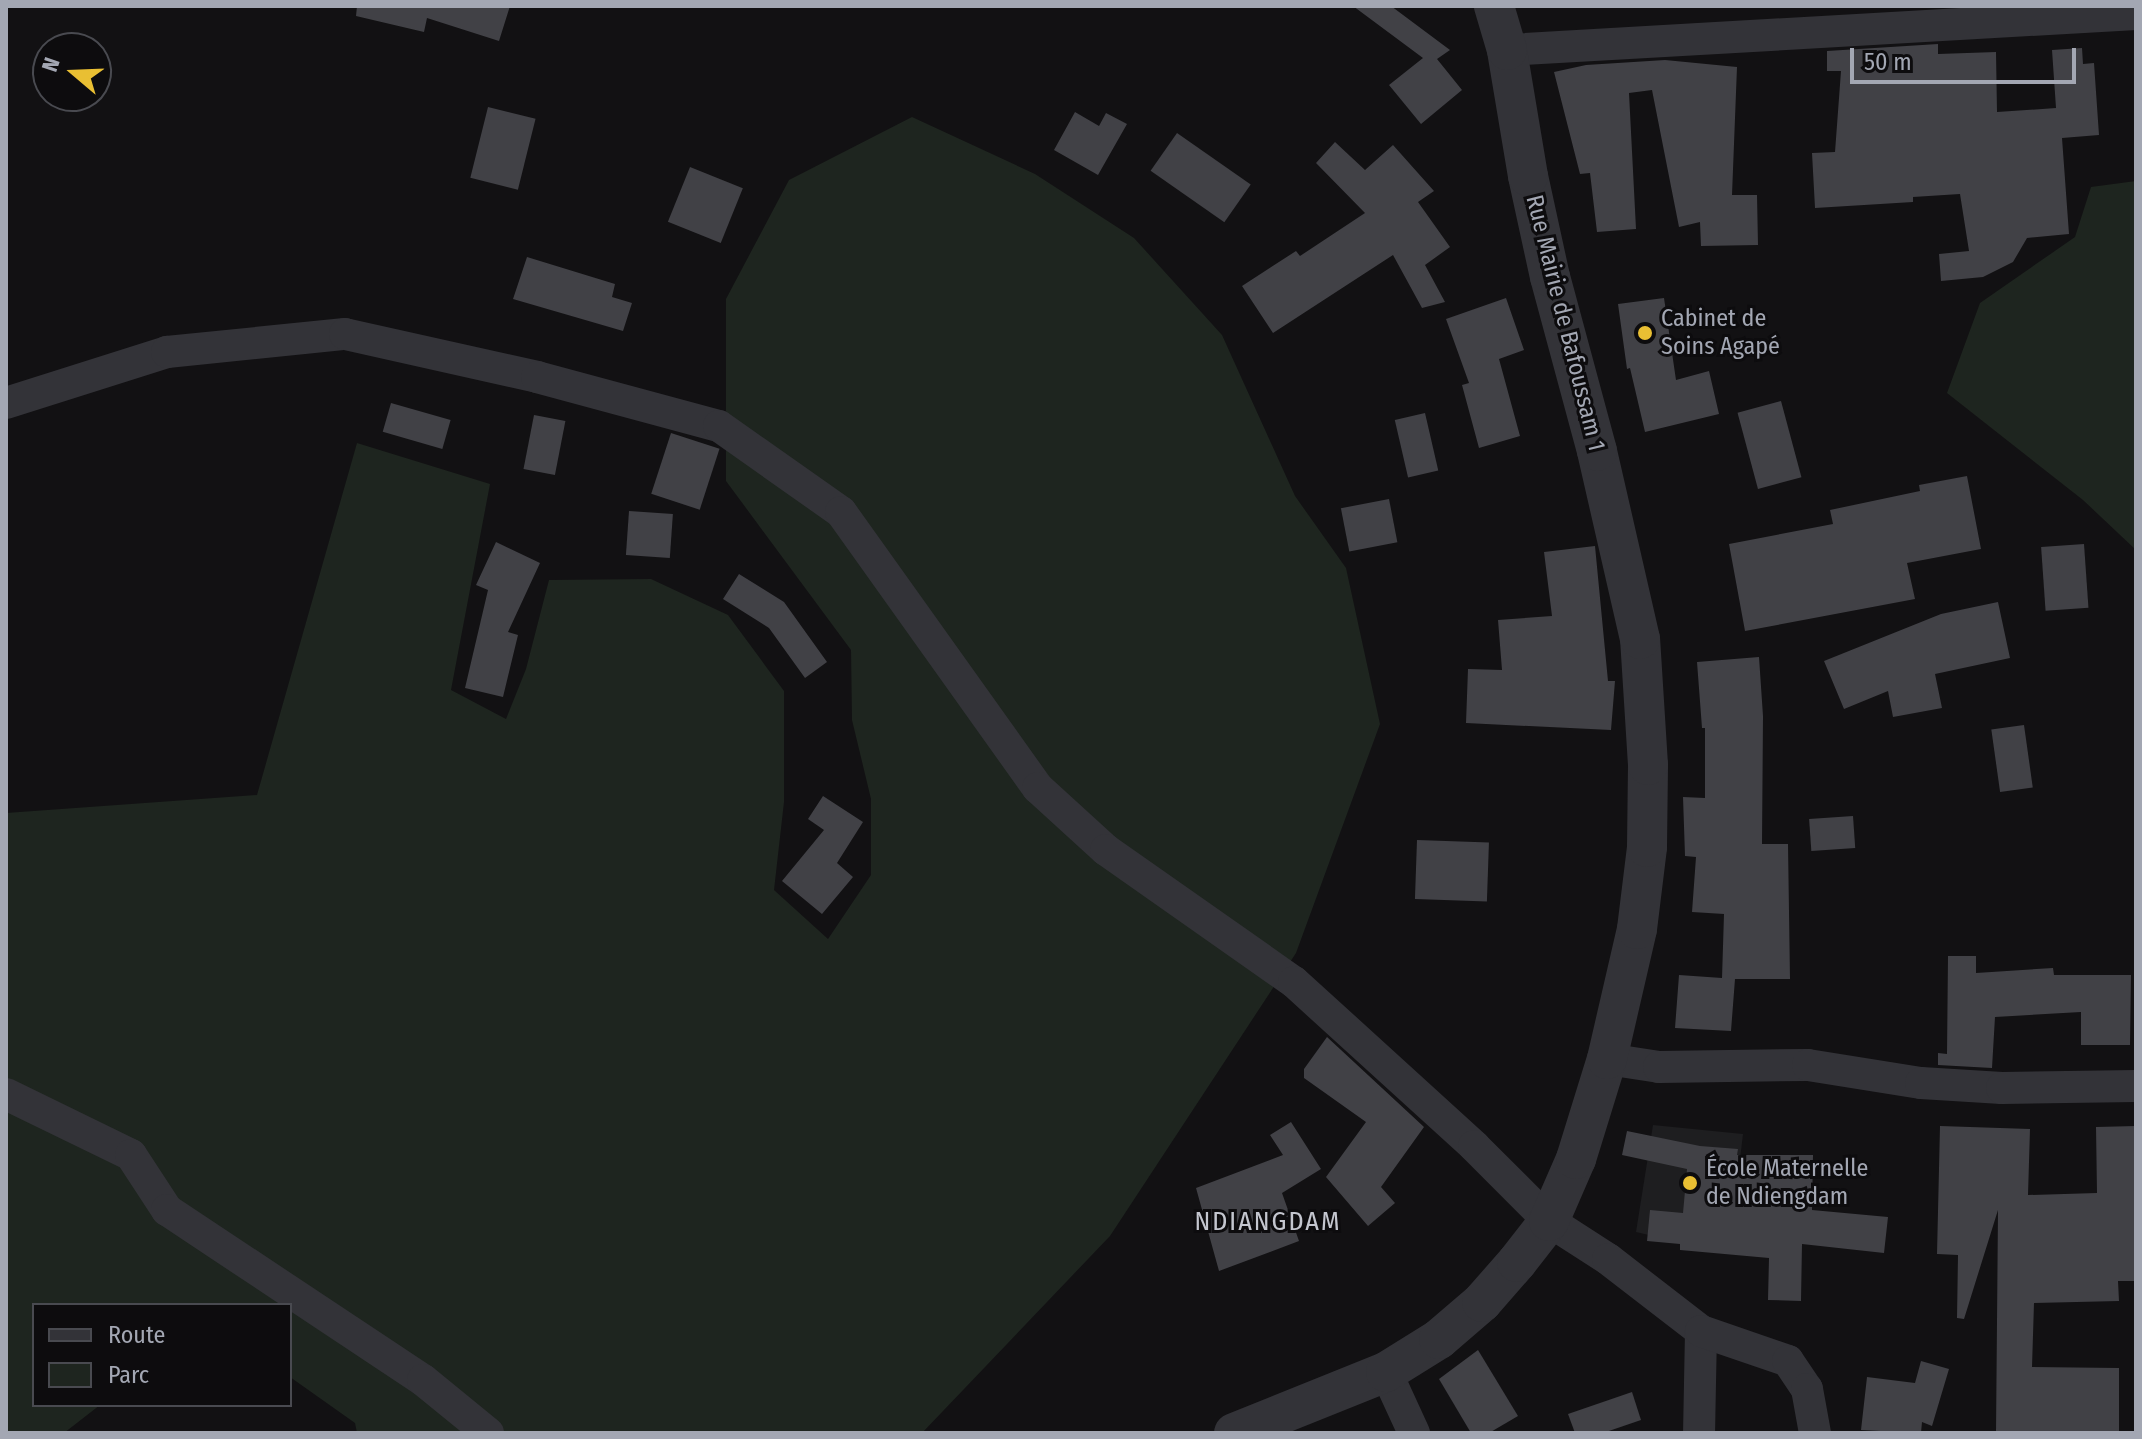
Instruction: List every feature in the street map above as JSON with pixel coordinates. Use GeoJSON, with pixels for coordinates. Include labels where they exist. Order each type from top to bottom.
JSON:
{"type":"FeatureCollection","features":[{"type":"Feature","properties":{"kind":"street","name":"Rue Mairie de Bafoussam 1"},"geometry":{"type":"LineString","coordinates":[[1234,1433],[1386,1372],[1439,1339],[1482,1302],[1549,1221],[1576,1159],[1607,1059],[1637,929],[1647,847],[1648,751],[1640,639],[1597,451],[1550,277],[1528,176],[1507,50],[1494,6]]}},
{"type":"Feature","properties":{"kind":"street"},"geometry":{"type":"LineString","coordinates":[[1507,50],[2136,14]]}},
{"type":"Feature","properties":{"kind":"street"},"geometry":{"type":"LineString","coordinates":[[6,403],[167,352],[345,334],[537,377],[719,426],[841,512],[1038,788],[1106,850],[1294,982],[1474,1146],[1549,1221],[1633,1277],[1701,1331],[1788,1361],[1807,1389],[1815,1433]]}},
{"type":"Feature","properties":{"kind":"street"},"geometry":{"type":"LineString","coordinates":[[1607,1059],[1659,1067],[1808,1065],[1921,1083],[2002,1088],[2136,1086]]}},
{"type":"Feature","properties":{"kind":"street"},"geometry":{"type":"LineString","coordinates":[[6,1094],[131,1155],[167,1210],[423,1380],[488,1433]]}},
{"type":"Feature","properties":{"kind":"street"},"geometry":{"type":"LineString","coordinates":[[1699,1433],[1701,1331]]}},
{"type":"Feature","properties":{"kind":"street"},"geometry":{"type":"LineString","coordinates":[[1386,1372],[1414,1433]]}},
{"type":"Feature","properties":{"kind":"shaded area","name":"École Maternelle de Ndiengdam"},"geometry":{"type":"Polygon","coordinates":[[[1653,1125],[1743,1134],[1729,1254],[1636,1232],[1653,1125]]]}},
{"type":"Feature","properties":{"kind":"green space"},"geometry":{"type":"Polygon","coordinates":[[[912,117],[1035,174],[1134,238],[1222,335],[1295,496],[1346,568],[1380,724],[1296,953],[1110,1236],[922,1433],[357,1433],[355,1423],[292,1378],[292,1303],[32,1303],[32,1407],[97,1407],[64,1433],[6,1433],[6,813],[257,795],[357,443],[490,484],[451,690],[506,719],[526,669],[549,580],[651,579],[728,615],[784,691],[784,802],[774,890],[828,939],[871,875],[871,799],[852,720],[851,650],[726,481],[726,299],[789,180],[912,117]]]}},
{"type":"Feature","properties":{"kind":"green space"},"geometry":{"type":"Polygon","coordinates":[[[2136,181],[2136,550],[2083,500],[1947,393],[1980,303],[2075,237],[2091,187],[2136,181]]]}},
{"type":"Feature","properties":{"kind":"building"},"geometry":{"type":"Polygon","coordinates":[[[357,6],[510,6],[499,41],[427,18],[424,32],[356,16],[357,6]]]}},
{"type":"Feature","properties":{"kind":"building"},"geometry":{"type":"Polygon","coordinates":[[[1353,6],[1391,6],[1450,50],[1437,59],[1462,90],[1421,124],[1389,85],[1423,58],[1353,6]]]}},
{"type":"Feature","properties":{"kind":"building"},"geometry":{"type":"Polygon","coordinates":[[[1938,44],[1938,54],[1996,52],[1997,112],[2056,108],[2052,50],[2082,48],[2083,64],[2094,63],[2099,135],[2062,138],[2069,234],[2027,238],[2013,262],[1983,277],[1941,281],[1939,254],[1969,251],[1960,194],[1913,197],[1913,202],[1815,208],[1812,153],[1835,152],[1841,71],[1827,71],[1827,51],[1938,44]]]}},
{"type":"Feature","properties":{"kind":"building"},"geometry":{"type":"Polygon","coordinates":[[[1665,60],[1737,67],[1732,195],[1757,195],[1758,245],[1701,246],[1700,222],[1679,227],[1652,90],[1629,93],[1636,229],[1597,232],[1590,173],[1580,174],[1554,72],[1586,65],[1665,60]]]}},
{"type":"Feature","properties":{"kind":"building"},"geometry":{"type":"Polygon","coordinates":[[[488,107],[536,119],[518,190],[470,178],[488,107]]]}},
{"type":"Feature","properties":{"kind":"building"},"geometry":{"type":"Polygon","coordinates":[[[1075,112],[1099,126],[1106,113],[1127,124],[1098,175],[1054,150],[1075,112]]]}},
{"type":"Feature","properties":{"kind":"building"},"geometry":{"type":"Polygon","coordinates":[[[1177,133],[1251,185],[1224,222],[1151,171],[1177,133]]]}},
{"type":"Feature","properties":{"kind":"building"},"geometry":{"type":"Polygon","coordinates":[[[1335,142],[1365,170],[1393,145],[1434,191],[1418,202],[1450,247],[1425,265],[1445,302],[1422,308],[1393,255],[1273,333],[1242,286],[1296,251],[1300,256],[1365,213],[1316,163],[1335,142]]]}},
{"type":"Feature","properties":{"kind":"building"},"geometry":{"type":"Polygon","coordinates":[[[690,167],[743,188],[721,243],[668,222],[690,167]]]}},
{"type":"Feature","properties":{"kind":"building"},"geometry":{"type":"Polygon","coordinates":[[[527,257],[615,284],[612,297],[632,303],[623,331],[513,299],[527,257]]]}},
{"type":"Feature","properties":{"kind":"building"},"geometry":{"type":"Polygon","coordinates":[[[1506,298],[1524,350],[1499,359],[1520,436],[1479,448],[1462,385],[1469,383],[1446,319],[1506,298]]]}},
{"type":"Feature","properties":{"kind":"building"},"geometry":{"type":"Polygon","coordinates":[[[1664,298],[1676,380],[1709,371],[1719,414],[1645,432],[1630,368],[1627,369],[1618,304],[1664,298]]]}},
{"type":"Feature","properties":{"kind":"building"},"geometry":{"type":"Polygon","coordinates":[[[1781,401],[1801,477],[1758,489],[1738,413],[1781,401]]]}},
{"type":"Feature","properties":{"kind":"building"},"geometry":{"type":"Polygon","coordinates":[[[391,403],[451,420],[442,449],[383,432],[391,403]]]}},
{"type":"Feature","properties":{"kind":"building"},"geometry":{"type":"Polygon","coordinates":[[[1425,413],[1438,470],[1408,477],[1395,420],[1425,413]]]}},
{"type":"Feature","properties":{"kind":"building"},"geometry":{"type":"Polygon","coordinates":[[[534,415],[565,421],[555,475],[524,469],[534,415]]]}},
{"type":"Feature","properties":{"kind":"building"},"geometry":{"type":"Polygon","coordinates":[[[671,433],[720,449],[700,510],[651,494],[671,433]]]}},
{"type":"Feature","properties":{"kind":"building"},"geometry":{"type":"Polygon","coordinates":[[[1967,476],[1981,549],[1907,563],[1915,599],[1745,631],[1729,544],[1833,524],[1830,510],[1920,491],[1919,485],[1967,476]]]}},
{"type":"Feature","properties":{"kind":"building"},"geometry":{"type":"Polygon","coordinates":[[[1389,499],[1397,542],[1349,552],[1341,508],[1389,499]]]}},
{"type":"Feature","properties":{"kind":"building"},"geometry":{"type":"Polygon","coordinates":[[[629,511],[673,514],[670,558],[626,555],[629,511]]]}},
{"type":"Feature","properties":{"kind":"building"},"geometry":{"type":"Polygon","coordinates":[[[496,542],[540,563],[508,632],[518,635],[503,697],[465,688],[488,590],[476,585],[496,542]]]}},
{"type":"Feature","properties":{"kind":"building"},"geometry":{"type":"Polygon","coordinates":[[[2084,544],[2088,608],[2046,611],[2041,547],[2084,544]]]}},
{"type":"Feature","properties":{"kind":"building"},"geometry":{"type":"Polygon","coordinates":[[[1595,546],[1608,681],[1615,681],[1611,730],[1466,723],[1468,669],[1502,670],[1498,620],[1552,616],[1544,552],[1595,546]]]}},
{"type":"Feature","properties":{"kind":"building"},"geometry":{"type":"Polygon","coordinates":[[[739,574],[784,602],[827,662],[805,678],[769,628],[723,599],[739,574]]]}},
{"type":"Feature","properties":{"kind":"building"},"geometry":{"type":"Polygon","coordinates":[[[1998,602],[2010,658],[1935,674],[1942,708],[1893,717],[1888,691],[1844,709],[1824,661],[1941,614],[1998,602]]]}},
{"type":"Feature","properties":{"kind":"building"},"geometry":{"type":"Polygon","coordinates":[[[1759,657],[1763,716],[1762,844],[1788,844],[1790,979],[1735,979],[1731,1031],[1675,1028],[1679,975],[1722,978],[1724,914],[1692,912],[1696,857],[1685,856],[1683,797],[1705,798],[1705,728],[1702,728],[1697,662],[1759,657]]]}},
{"type":"Feature","properties":{"kind":"building"},"geometry":{"type":"Polygon","coordinates":[[[2024,725],[2033,787],[2000,792],[1991,730],[2024,725]]]}},
{"type":"Feature","properties":{"kind":"building"},"geometry":{"type":"Polygon","coordinates":[[[823,796],[863,822],[837,863],[853,877],[822,914],[782,881],[824,830],[808,819],[823,796]]]}},
{"type":"Feature","properties":{"kind":"building"},"geometry":{"type":"Polygon","coordinates":[[[1853,816],[1855,848],[1811,851],[1809,819],[1853,816]]]}},
{"type":"Feature","properties":{"kind":"building"},"geometry":{"type":"Polygon","coordinates":[[[1417,840],[1489,843],[1487,901],[1415,899],[1417,840]]]}},
{"type":"Feature","properties":{"kind":"building"},"geometry":{"type":"Polygon","coordinates":[[[1948,956],[1976,956],[1976,973],[2053,968],[2054,975],[2131,975],[2130,1045],[2081,1045],[2081,1012],[1995,1017],[1992,1068],[1938,1065],[1938,1053],[1947,1054],[1948,956]]]}},
{"type":"Feature","properties":{"kind":"building"},"geometry":{"type":"Polygon","coordinates":[[[1327,1037],[1424,1127],[1381,1187],[1395,1203],[1368,1226],[1326,1177],[1366,1122],[1304,1078],[1304,1069],[1327,1037]]]}},
{"type":"Feature","properties":{"kind":"building"},"geometry":{"type":"Polygon","coordinates":[[[1291,1122],[1321,1169],[1282,1193],[1299,1241],[1219,1271],[1196,1188],[1283,1155],[1270,1135],[1291,1122]]]}},
{"type":"Feature","properties":{"kind":"building"},"geometry":{"type":"Polygon","coordinates":[[[1940,1126],[2030,1129],[2028,1195],[2097,1193],[2096,1127],[2136,1126],[2136,1281],[2118,1281],[2119,1301],[2034,1303],[2032,1367],[2119,1368],[2119,1433],[1996,1433],[1998,1210],[1964,1319],[1957,1318],[1958,1255],[1937,1254],[1940,1126]]]}},
{"type":"Feature","properties":{"kind":"building"},"geometry":{"type":"Polygon","coordinates":[[[1627,1131],[1700,1146],[1738,1149],[1737,1155],[1813,1155],[1812,1210],[1888,1217],[1884,1253],[1802,1244],[1801,1301],[1768,1300],[1769,1258],[1680,1250],[1680,1244],[1647,1241],[1650,1210],[1683,1213],[1687,1169],[1622,1155],[1627,1131]]]}},
{"type":"Feature","properties":{"kind":"building"},"geometry":{"type":"Polygon","coordinates":[[[1478,1350],[1518,1416],[1489,1433],[1471,1433],[1439,1379],[1478,1350]]]}},
{"type":"Feature","properties":{"kind":"building"},"geometry":{"type":"Polygon","coordinates":[[[1921,1361],[1949,1369],[1932,1426],[1922,1422],[1921,1433],[1861,1430],[1867,1377],[1915,1383],[1921,1361]]]}},
{"type":"Feature","properties":{"kind":"building"},"geometry":{"type":"Polygon","coordinates":[[[1632,1392],[1641,1420],[1603,1433],[1575,1433],[1568,1414],[1632,1392]]]}},
{"type":"Feature","properties":{"kind":"place","name":"Cabinet de Soins Agapé"},"geometry":{"type":"Point","coordinates":[1645,333]}},
{"type":"Feature","properties":{"kind":"place","name":"École Maternelle de Ndiengdam"},"geometry":{"type":"Point","coordinates":[1690,1183]}},
{"type":"Feature","properties":{"kind":"district","name":"NDIANGDAM"},"geometry":{"type":"Point","coordinates":[1268,1222]}}]}
